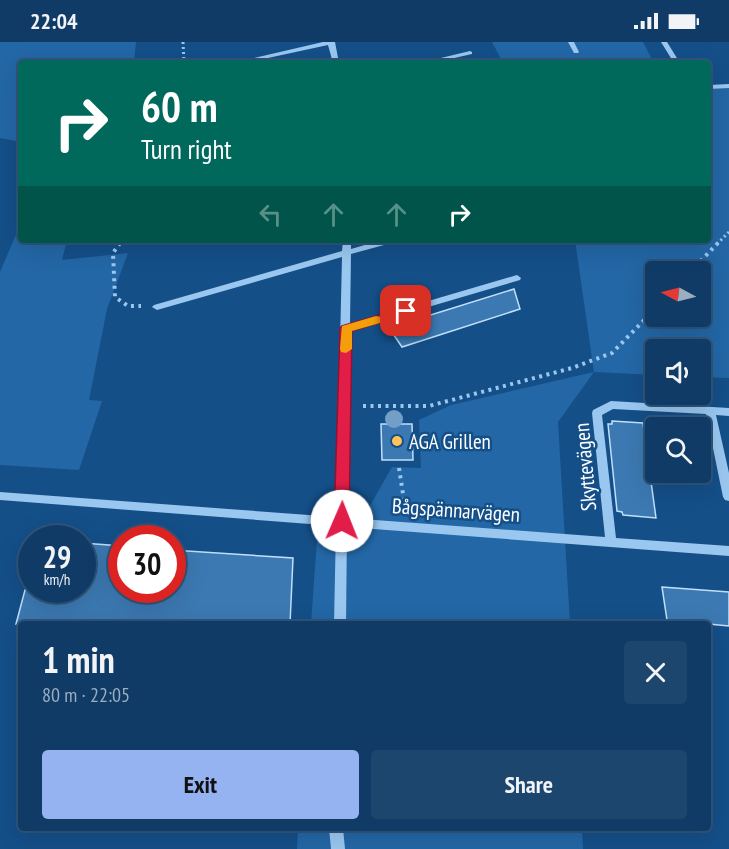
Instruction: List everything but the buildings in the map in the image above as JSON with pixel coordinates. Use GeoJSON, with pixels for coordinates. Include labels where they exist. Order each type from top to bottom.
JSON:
{"type":"FeatureCollection","features":[{"type":"Feature","properties":{"kind":"street"},"geometry":{"type":"LineString","coordinates":[[250,60],[332,42],[335,60]]}},
{"type":"Feature","properties":{"kind":"street"},"geometry":{"type":"LineString","coordinates":[[571,42],[576,52]]}},
{"type":"Feature","properties":{"kind":"street"},"geometry":{"type":"LineString","coordinates":[[664,42],[675,60]]}},
{"type":"Feature","properties":{"kind":"street"},"geometry":{"type":"LineString","coordinates":[[437,60],[470,53]]}},
{"type":"Feature","properties":{"kind":"street"},"geometry":{"type":"LineString","coordinates":[[711,87],[729,86]]}},
{"type":"Feature","properties":{"kind":"street"},"geometry":{"type":"LineString","coordinates":[[340,621],[347,243]]}},
{"type":"Feature","properties":{"kind":"street"},"geometry":{"type":"LineString","coordinates":[[157,307],[382,243]]}},
{"type":"Feature","properties":{"kind":"street"},"geometry":{"type":"LineString","coordinates":[[346,328],[517,278]]}},
{"type":"Feature","properties":{"kind":"street","name":"Skyttevägen"},"geometry":{"type":"LineString","coordinates":[[611,542],[597,413],[611,405],[729,412]]}},
{"type":"Feature","properties":{"kind":"street"},"geometry":{"type":"LineString","coordinates":[[710,411],[729,497]]}},
{"type":"Feature","properties":{"kind":"street","name":"Bågspännarvägen"},"geometry":{"type":"LineString","coordinates":[[0,496],[729,551]]}},
{"type":"Feature","properties":{"kind":"street"},"geometry":{"type":"LineString","coordinates":[[336,831],[338,849]]}},
{"type":"Feature","properties":{"kind":"path"},"geometry":{"type":"LineString","coordinates":[[183,42],[184,60]]}},
{"type":"Feature","properties":{"kind":"path"},"geometry":{"type":"LineString","coordinates":[[701,261],[729,232]]}},
{"type":"Feature","properties":{"kind":"path"},"geometry":{"type":"LineString","coordinates":[[121,243],[113,253],[115,297],[128,306],[157,307]]}},
{"type":"Feature","properties":{"kind":"path"},"geometry":{"type":"LineString","coordinates":[[344,406],[429,406],[572,368],[612,353],[645,319]]}},
{"type":"Feature","properties":{"kind":"path"},"geometry":{"type":"LineString","coordinates":[[399,468],[408,526]]}},
{"type":"Feature","properties":{"kind":"shaded area"},"geometry":{"type":"Polygon","coordinates":[[[0,42],[136,42],[134,60],[18,60],[18,141],[0,138],[0,42]]]}},
{"type":"Feature","properties":{"kind":"shaded area"},"geometry":{"type":"Polygon","coordinates":[[[492,42],[643,42],[652,60],[501,60],[492,42]]]}},
{"type":"Feature","properties":{"kind":"shaded area"},"geometry":{"type":"Polygon","coordinates":[[[729,86],[729,378],[711,377],[711,339],[645,339],[645,375],[594,372],[575,243],[711,243],[711,87],[729,86]]]}},
{"type":"Feature","properties":{"kind":"shaded area"},"geometry":{"type":"Polygon","coordinates":[[[18,230],[18,243],[66,243],[62,260],[128,253],[107,309],[89,400],[102,401],[79,470],[0,465],[0,272],[18,230]]]}},
{"type":"Feature","properties":{"kind":"shaded area"},"geometry":{"type":"Polygon","coordinates":[[[594,372],[558,422],[570,621],[311,621],[317,539],[350,541],[392,467],[421,468],[419,420],[451,405],[594,372]]]}},
{"type":"Feature","properties":{"kind":"shaded area"},"geometry":{"type":"Polygon","coordinates":[[[298,831],[582,831],[583,849],[297,849],[298,831]]]}},
{"type":"Feature","properties":{"kind":"slow traffic"},"geometry":{"type":"LineString","coordinates":[[346,349],[346,328],[376,320]]}},
{"type":"Feature","properties":{"kind":"place","name":"AGA Grillen"},"geometry":{"type":"Point","coordinates":[397,441]}},
{"type":"Feature","properties":{"kind":"route"},"geometry":{"type":"LineString","coordinates":[[342,521],[346,328],[406,311]]}}]}
